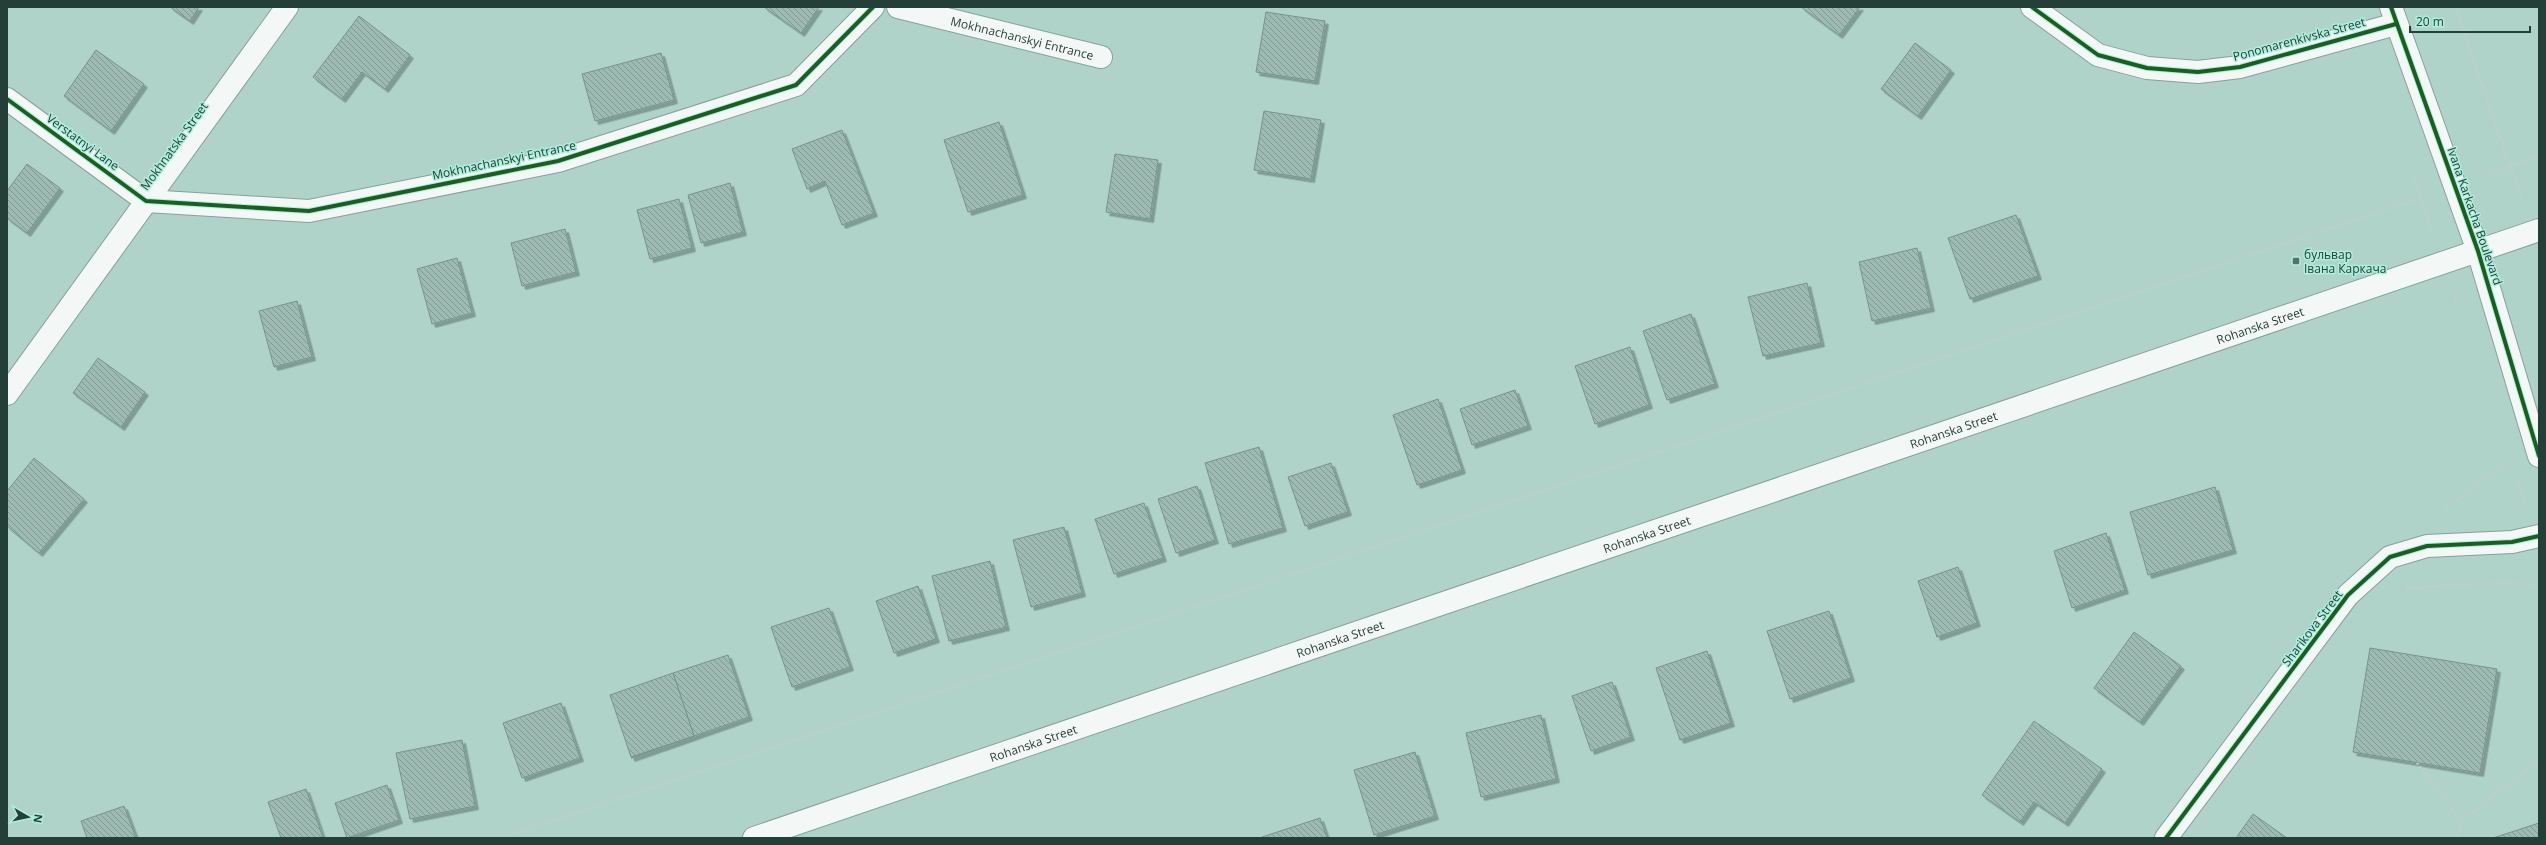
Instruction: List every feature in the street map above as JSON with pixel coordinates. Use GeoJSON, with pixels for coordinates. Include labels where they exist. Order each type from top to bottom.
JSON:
{"type":"FeatureCollection","features":[{"type":"Feature","properties":{"kind":"street","name":"Mokhnatska Street"},"geometry":{"type":"LineString","coordinates":[[7,394],[287,7]]}},
{"type":"Feature","properties":{"kind":"street","name":"Mokhnachanskyi Entrance"},"geometry":{"type":"LineString","coordinates":[[146,201],[309,211],[558,161],[796,85],[873,7]]}},
{"type":"Feature","properties":{"kind":"street","name":"Mokhnachanskyi Entrance"},"geometry":{"type":"LineString","coordinates":[[898,7],[1101,57]]}},
{"type":"Feature","properties":{"kind":"street","name":"Ponomarenkivska Street"},"geometry":{"type":"LineString","coordinates":[[2032,7],[2098,55],[2147,68],[2198,72],[2240,67],[2394,15]]}},
{"type":"Feature","properties":{"kind":"street","name":"Ivana Karkacha Boulevard"},"geometry":{"type":"LineString","coordinates":[[2394,15],[2478,251],[2536,448]]}},
{"type":"Feature","properties":{"kind":"street","name":"Verstatnyi Lane"},"geometry":{"type":"LineString","coordinates":[[7,99],[146,201]]}},
{"type":"Feature","properties":{"kind":"street","name":"Rohanska Street"},"geometry":{"type":"LineString","coordinates":[[754,838],[2536,231]]}},
{"type":"Feature","properties":{"kind":"street","name":"Sharikova Street"},"geometry":{"type":"LineString","coordinates":[[2166,838],[2348,595],[2390,557],[2427,546],[2512,542],[2539,536]]}},
{"type":"Feature","properties":{"kind":"path"},"geometry":{"type":"LineString","coordinates":[[2456,7],[2510,167],[2536,231]]}},
{"type":"Feature","properties":{"kind":"path"},"geometry":{"type":"LineString","coordinates":[[500,838],[2456,186],[2539,156]]}},
{"type":"Feature","properties":{"kind":"path"},"geometry":{"type":"LineString","coordinates":[[2404,588],[2448,507],[2536,448]]}},
{"type":"Feature","properties":{"kind":"path"},"geometry":{"type":"LineString","coordinates":[[2399,588],[2504,583],[2539,585]]}},
{"type":"Feature","properties":{"kind":"path"},"geometry":{"type":"LineString","coordinates":[[2457,838],[2461,821],[2539,761]]}},
{"type":"Feature","properties":{"kind":"path"},"geometry":{"type":"LineString","coordinates":[[2417,763],[2461,821]]}},
{"type":"Feature","properties":{"kind":"building"},"geometry":{"type":"Polygon","coordinates":[[[170,7],[199,7],[190,21],[170,7]]]}},
{"type":"Feature","properties":{"kind":"building"},"geometry":{"type":"Polygon","coordinates":[[[764,7],[819,7],[801,33],[764,7]]]}},
{"type":"Feature","properties":{"kind":"building"},"geometry":{"type":"Polygon","coordinates":[[[1801,7],[1860,7],[1839,35],[1801,7]]]}},
{"type":"Feature","properties":{"kind":"building"},"geometry":{"type":"Polygon","coordinates":[[[1266,12],[1325,21],[1315,81],[1256,72],[1266,12]]]}},
{"type":"Feature","properties":{"kind":"building"},"geometry":{"type":"Polygon","coordinates":[[[359,16],[410,55],[385,89],[362,72],[342,99],[313,77],[359,16]]]}},
{"type":"Feature","properties":{"kind":"building"},"geometry":{"type":"Polygon","coordinates":[[[1915,43],[1951,70],[1918,116],[1881,89],[1915,43]]]}},
{"type":"Feature","properties":{"kind":"building"},"geometry":{"type":"Polygon","coordinates":[[[96,50],[144,84],[111,131],[64,96],[96,50]]]}},
{"type":"Feature","properties":{"kind":"building"},"geometry":{"type":"Polygon","coordinates":[[[661,53],[674,100],[595,121],[582,74],[661,53]]]}},
{"type":"Feature","properties":{"kind":"building"},"geometry":{"type":"Polygon","coordinates":[[[1264,111],[1321,120],[1311,179],[1254,170],[1264,111]]]}},
{"type":"Feature","properties":{"kind":"building"},"geometry":{"type":"Polygon","coordinates":[[[999,122],[1023,195],[968,212],[944,140],[999,122]]]}},
{"type":"Feature","properties":{"kind":"building"},"geometry":{"type":"Polygon","coordinates":[[[842,130],[874,213],[842,225],[825,181],[807,189],[792,149],[842,130]]]}},
{"type":"Feature","properties":{"kind":"building"},"geometry":{"type":"Polygon","coordinates":[[[1115,154],[1158,160],[1150,219],[1106,212],[1115,154]]]}},
{"type":"Feature","properties":{"kind":"building"},"geometry":{"type":"Polygon","coordinates":[[[27,164],[60,188],[27,233],[7,218],[7,191],[27,164]]]}},
{"type":"Feature","properties":{"kind":"building"},"geometry":{"type":"Polygon","coordinates":[[[730,183],[743,232],[701,243],[688,195],[730,183]]]}},
{"type":"Feature","properties":{"kind":"building"},"geometry":{"type":"Polygon","coordinates":[[[679,199],[692,248],[650,259],[637,210],[679,199]]]}},
{"type":"Feature","properties":{"kind":"building"},"geometry":{"type":"Polygon","coordinates":[[[2016,215],[2038,276],[1970,299],[1948,238],[2016,215]]]}},
{"type":"Feature","properties":{"kind":"building"},"geometry":{"type":"Polygon","coordinates":[[[565,229],[576,272],[522,286],[511,243],[565,229]]]}},
{"type":"Feature","properties":{"kind":"building"},"geometry":{"type":"Polygon","coordinates":[[[1917,248],[1931,308],[1872,321],[1859,262],[1917,248]]]}},
{"type":"Feature","properties":{"kind":"building"},"geometry":{"type":"Polygon","coordinates":[[[457,258],[472,313],[432,324],[417,269],[457,258]]]}},
{"type":"Feature","properties":{"kind":"building"},"geometry":{"type":"Polygon","coordinates":[[[1807,283],[1821,343],[1763,356],[1748,297],[1807,283]]]}},
{"type":"Feature","properties":{"kind":"building"},"geometry":{"type":"Polygon","coordinates":[[[297,301],[312,357],[274,367],[259,311],[297,301]]]}},
{"type":"Feature","properties":{"kind":"building"},"geometry":{"type":"Polygon","coordinates":[[[1691,314],[1715,384],[1667,400],[1643,331],[1691,314]]]}},
{"type":"Feature","properties":{"kind":"building"},"geometry":{"type":"Polygon","coordinates":[[[1630,347],[1649,405],[1595,424],[1575,366],[1630,347]]]}},
{"type":"Feature","properties":{"kind":"building"},"geometry":{"type":"Polygon","coordinates":[[[98,358],[145,392],[121,427],[73,393],[98,358]]]}},
{"type":"Feature","properties":{"kind":"building"},"geometry":{"type":"Polygon","coordinates":[[[1515,390],[1528,426],[1472,445],[1460,409],[1515,390]]]}},
{"type":"Feature","properties":{"kind":"building"},"geometry":{"type":"Polygon","coordinates":[[[1438,399],[1462,470],[1417,485],[1393,415],[1438,399]]]}},
{"type":"Feature","properties":{"kind":"building"},"geometry":{"type":"Polygon","coordinates":[[[1259,447],[1283,528],[1229,544],[1205,463],[1259,447]]]}},
{"type":"Feature","properties":{"kind":"building"},"geometry":{"type":"Polygon","coordinates":[[[34,458],[84,499],[39,553],[7,526],[7,491],[34,458]]]}},
{"type":"Feature","properties":{"kind":"building"},"geometry":{"type":"Polygon","coordinates":[[[1331,463],[1348,512],[1305,526],[1288,477],[1331,463]]]}},
{"type":"Feature","properties":{"kind":"building"},"geometry":{"type":"Polygon","coordinates":[[[1197,486],[1215,540],[1176,553],[1158,499],[1197,486]]]}},
{"type":"Feature","properties":{"kind":"building"},"geometry":{"type":"Polygon","coordinates":[[[2215,487],[2233,550],[2148,575],[2130,512],[2215,487]]]}},
{"type":"Feature","properties":{"kind":"building"},"geometry":{"type":"Polygon","coordinates":[[[1144,503],[1163,558],[1114,574],[1095,519],[1144,503]]]}},
{"type":"Feature","properties":{"kind":"building"},"geometry":{"type":"Polygon","coordinates":[[[1064,527],[1082,593],[1031,607],[1013,540],[1064,527]]]}},
{"type":"Feature","properties":{"kind":"building"},"geometry":{"type":"Polygon","coordinates":[[[2106,533],[2125,590],[2072,608],[2054,551],[2106,533]]]}},
{"type":"Feature","properties":{"kind":"building"},"geometry":{"type":"Polygon","coordinates":[[[990,561],[1006,627],[949,641],[932,576],[990,561]]]}},
{"type":"Feature","properties":{"kind":"building"},"geometry":{"type":"Polygon","coordinates":[[[1958,567],[1977,623],[1937,637],[1918,581],[1958,567]]]}},
{"type":"Feature","properties":{"kind":"building"},"geometry":{"type":"Polygon","coordinates":[[[918,586],[936,639],[894,653],[876,601],[918,586]]]}},
{"type":"Feature","properties":{"kind":"building"},"geometry":{"type":"Polygon","coordinates":[[[829,608],[850,667],[792,687],[771,627],[829,608]]]}},
{"type":"Feature","properties":{"kind":"building"},"geometry":{"type":"Polygon","coordinates":[[[1829,611],[1851,678],[1790,699],[1767,631],[1829,611]]]}},
{"type":"Feature","properties":{"kind":"building"},"geometry":{"type":"Polygon","coordinates":[[[2134,632],[2181,666],[2140,722],[2094,688],[2134,632]]]}},
{"type":"Feature","properties":{"kind":"building"},"geometry":{"type":"Polygon","coordinates":[[[2370,648],[2497,669],[2480,773],[2353,752],[2370,648]]]}},
{"type":"Feature","properties":{"kind":"building"},"geometry":{"type":"Polygon","coordinates":[[[1707,651],[1731,723],[1680,740],[1656,668],[1707,651]]]}},
{"type":"Feature","properties":{"kind":"building"},"geometry":{"type":"Polygon","coordinates":[[[728,655],[749,717],[631,758],[694,736],[673,673],[728,655]]]}},
{"type":"Feature","properties":{"kind":"building"},"geometry":{"type":"Polygon","coordinates":[[[673,673],[694,736],[631,757],[610,695],[673,673]]]}},
{"type":"Feature","properties":{"kind":"building"},"geometry":{"type":"Polygon","coordinates":[[[1612,682],[1631,737],[1591,751],[1572,696],[1612,682]]]}},
{"type":"Feature","properties":{"kind":"building"},"geometry":{"type":"Polygon","coordinates":[[[561,703],[580,758],[522,778],[503,723],[561,703]]]}},
{"type":"Feature","properties":{"kind":"building"},"geometry":{"type":"Polygon","coordinates":[[[1541,715],[1556,779],[1481,797],[1466,733],[1541,715]]]}},
{"type":"Feature","properties":{"kind":"building"},"geometry":{"type":"Polygon","coordinates":[[[2034,721],[2102,769],[2065,823],[2034,802],[2020,822],[1982,795],[2034,721]]]}},
{"type":"Feature","properties":{"kind":"building"},"geometry":{"type":"Polygon","coordinates":[[[462,740],[475,806],[410,819],[396,753],[462,740]]]}},
{"type":"Feature","properties":{"kind":"building"},"geometry":{"type":"Polygon","coordinates":[[[1415,752],[1435,816],[1374,835],[1354,770],[1415,752]]]}},
{"type":"Feature","properties":{"kind":"building"},"geometry":{"type":"Polygon","coordinates":[[[387,785],[399,820],[347,838],[335,803],[387,785]]]}},
{"type":"Feature","properties":{"kind":"building"},"geometry":{"type":"Polygon","coordinates":[[[306,789],[323,838],[281,838],[268,802],[306,789]]]}},
{"type":"Feature","properties":{"kind":"building"},"geometry":{"type":"Polygon","coordinates":[[[124,806],[136,838],[87,838],[81,821],[124,806]]]}},
{"type":"Feature","properties":{"kind":"building"},"geometry":{"type":"Polygon","coordinates":[[[2253,814],[2287,838],[2236,838],[2253,814]]]}},
{"type":"Feature","properties":{"kind":"building"},"geometry":{"type":"Polygon","coordinates":[[[1320,818],[1327,838],[1262,837],[1320,818]]]}},
{"type":"Feature","properties":{"kind":"building"},"geometry":{"type":"Polygon","coordinates":[[[2539,823],[2539,838],[2493,838],[2539,823]]]}},
{"type":"Feature","properties":{"kind":"cycle path"},"geometry":{"type":"LineString","coordinates":[[7,99],[146,201],[309,211],[558,161],[796,85],[873,7]]}},
{"type":"Feature","properties":{"kind":"cycle path"},"geometry":{"type":"LineString","coordinates":[[2032,7],[2098,55],[2147,68],[2198,72],[2240,67],[2396,24]]}},
{"type":"Feature","properties":{"kind":"cycle path"},"geometry":{"type":"LineString","coordinates":[[2391,7],[2478,251],[2539,456]]}},
{"type":"Feature","properties":{"kind":"cycle path"},"geometry":{"type":"LineString","coordinates":[[2166,838],[2348,595],[2390,557],[2427,546],[2512,542],[2539,536]]}},
{"type":"Feature","properties":{"kind":"place","name":"бульвар Івана Каркача"},"geometry":{"type":"Point","coordinates":[2296,261]}}]}
